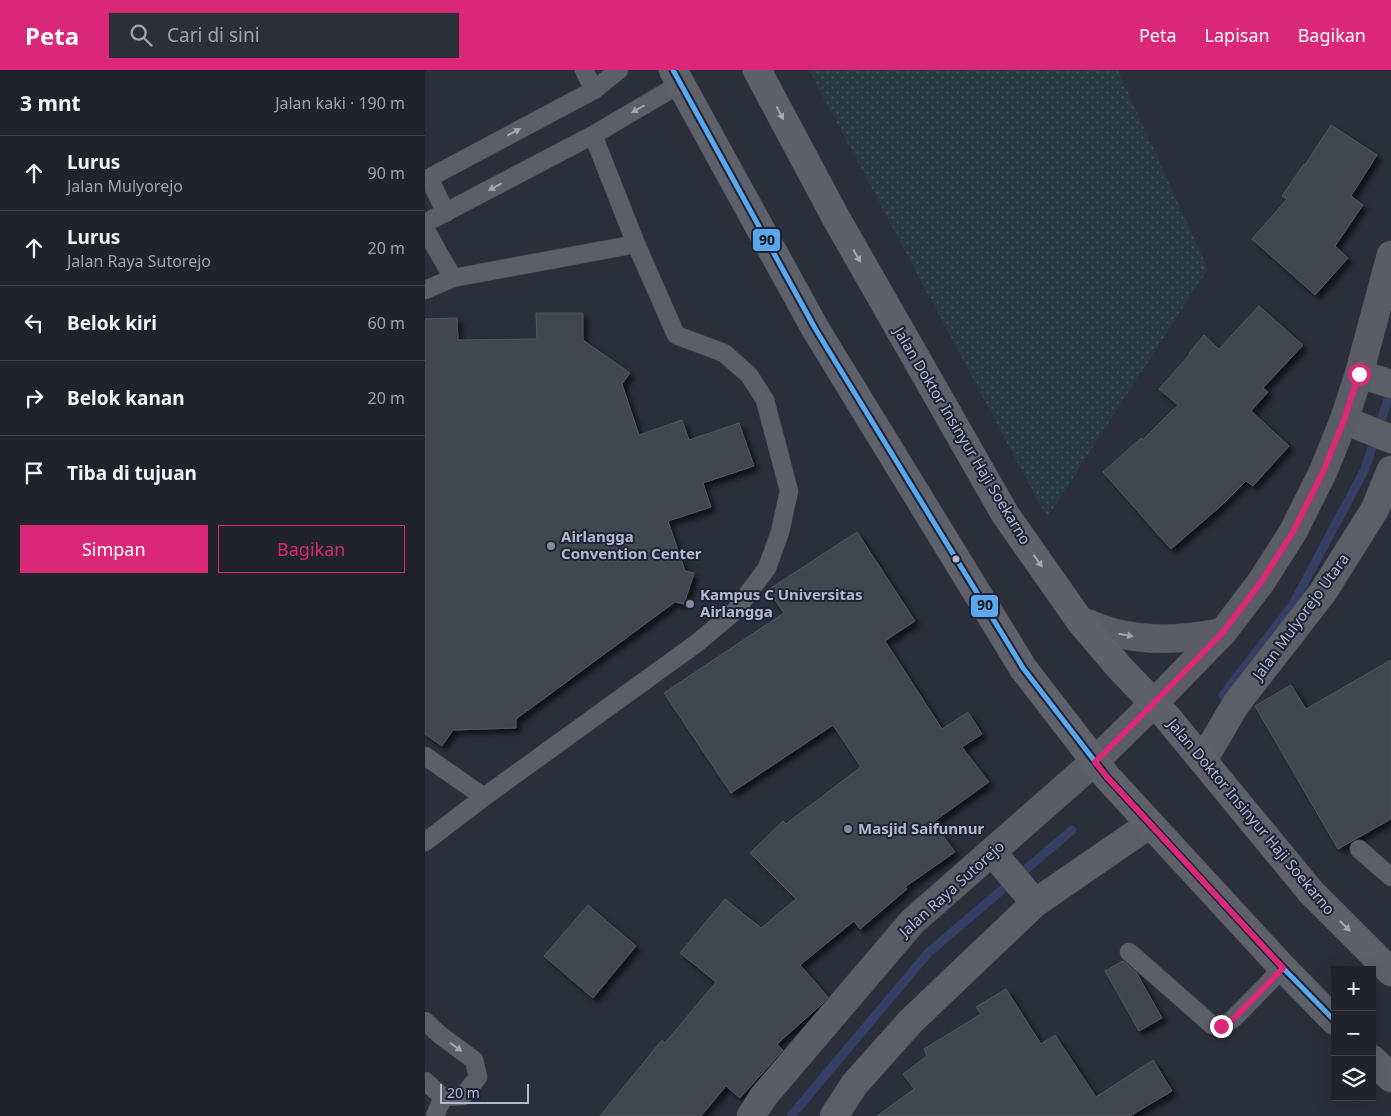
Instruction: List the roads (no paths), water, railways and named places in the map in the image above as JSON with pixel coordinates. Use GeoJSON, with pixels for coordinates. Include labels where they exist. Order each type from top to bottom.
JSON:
{"type":"FeatureCollection","features":[{"type":"Feature","properties":{"kind":"main road","name":"Jalan Doktor Insinyur Haji Soekarno"},"geometry":{"type":"LineString","coordinates":[[757,70],[836,218],[1005,514],[1079,621],[1160,710],[1311,892],[1391,972]]}},
{"type":"Feature","properties":{"kind":"main road"},"geometry":{"type":"LineString","coordinates":[[676,77],[816,330],[1023,668],[1101,769],[1283,968],[1331,1017]]}},
{"type":"Feature","properties":{"kind":"main road","name":"Jalan Raya Sutorejo"},"geometry":{"type":"LineString","coordinates":[[751,1116],[763,1098],[912,922],[997,857],[1101,769],[1160,710],[1261,582],[1293,532],[1374,378],[1391,255]]}},
{"type":"Feature","properties":{"kind":"main road"},"geometry":{"type":"LineString","coordinates":[[1079,621],[1119,634],[1148,639],[1193,637],[1223,632]]}},
{"type":"Feature","properties":{"kind":"main road"},"geometry":{"type":"LineString","coordinates":[[1376,1063],[1391,1078]]}},
{"type":"Feature","properties":{"kind":"street"},"geometry":{"type":"LineString","coordinates":[[1351,423],[1387,438]]}},
{"type":"Feature","properties":{"kind":"street","name":"Jalan Mulyorejo Utara"},"geometry":{"type":"LineString","coordinates":[[1195,751],[1236,704],[1323,592],[1375,509],[1391,470]]}},
{"type":"Feature","properties":{"kind":"street"},"geometry":{"type":"LineString","coordinates":[[834,1116],[854,1085],[910,1022],[1032,899],[1143,816]]}},
{"type":"Feature","properties":{"kind":"street"},"geometry":{"type":"LineString","coordinates":[[997,857],[1032,899]]}},
{"type":"Feature","properties":{"kind":"lane"},"geometry":{"type":"LineString","coordinates":[[583,70],[594,90]]}},
{"type":"Feature","properties":{"kind":"lane"},"geometry":{"type":"LineString","coordinates":[[446,213],[427,179],[594,90],[619,70]]}},
{"type":"Feature","properties":{"kind":"lane"},"geometry":{"type":"LineString","coordinates":[[425,223],[593,135],[676,77]]}},
{"type":"Feature","properties":{"kind":"lane"},"geometry":{"type":"LineString","coordinates":[[425,842],[697,643],[735,611],[767,568],[780,532],[789,491],[765,400],[749,375],[724,353],[676,335],[636,244],[593,135]]}},
{"type":"Feature","properties":{"kind":"lane"},"geometry":{"type":"LineString","coordinates":[[425,229],[453,278]]}},
{"type":"Feature","properties":{"kind":"lane"},"geometry":{"type":"LineString","coordinates":[[425,290],[453,278],[636,244]]}},
{"type":"Feature","properties":{"kind":"lane"},"geometry":{"type":"LineString","coordinates":[[425,756],[484,797]]}},
{"type":"Feature","properties":{"kind":"lane"},"geometry":{"type":"LineString","coordinates":[[1359,849],[1391,878]]}},
{"type":"Feature","properties":{"kind":"lane"},"geometry":{"type":"LineString","coordinates":[[1129,952],[1213,1025],[1221,1026],[1234,1018],[1283,968]]}},
{"type":"Feature","properties":{"kind":"lane"},"geometry":{"type":"LineString","coordinates":[[425,1021],[440,1035],[474,1060],[478,1077],[463,1096],[443,1097],[425,1081]]}},
{"type":"Feature","properties":{"kind":"lane"},"geometry":{"type":"LineString","coordinates":[[435,1116],[443,1097]]}},
{"type":"Feature","properties":{"kind":"waterway"},"geometry":{"type":"LineString","coordinates":[[1223,695],[1292,606],[1365,469],[1391,390]]}},
{"type":"Feature","properties":{"kind":"waterway"},"geometry":{"type":"LineString","coordinates":[[791,1116],[928,953],[1072,830]]}},
{"type":"Feature","properties":{"kind":"place","name":"Airlangga Convention Center"},"geometry":{"type":"Point","coordinates":[551,546]}},
{"type":"Feature","properties":{"kind":"place","name":"Kampus C Universitas Airlangga"},"geometry":{"type":"Point","coordinates":[690,604]}},
{"type":"Feature","properties":{"kind":"place","name":"Masjid Saifunnur"},"geometry":{"type":"Point","coordinates":[848,829]}}]}
